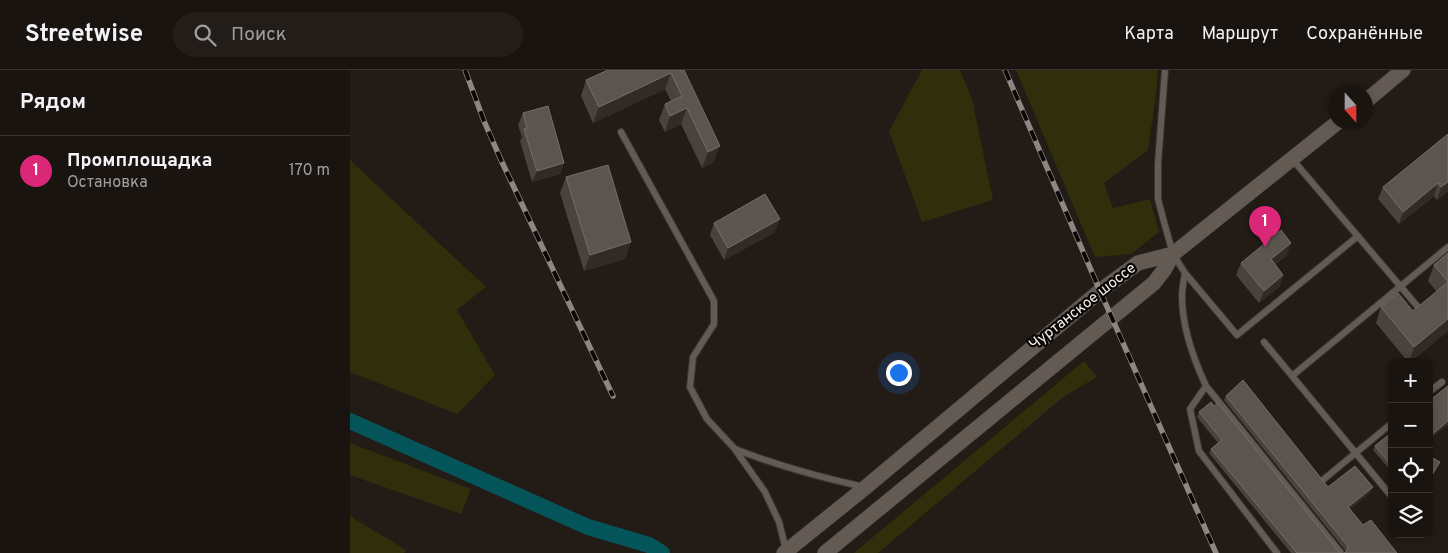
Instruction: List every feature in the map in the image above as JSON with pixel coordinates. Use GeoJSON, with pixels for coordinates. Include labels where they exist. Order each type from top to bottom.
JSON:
{"type":"FeatureCollection","features":[{"type":"Feature","properties":{"kind":"street"},"geometry":{"type":"LineString","coordinates":[[1373,95],[1404,70]]}},
{"type":"Feature","properties":{"kind":"street"},"geometry":{"type":"LineString","coordinates":[[1173,254],[1329,130]]}},
{"type":"Feature","properties":{"kind":"street","name":"Чуртанское шоссе"},"geometry":{"type":"LineString","coordinates":[[785,552],[866,488],[1100,291],[1138,263],[1173,254]]}},
{"type":"Feature","properties":{"kind":"street","name":"Чуртанское шоссе"},"geometry":{"type":"LineString","coordinates":[[824,553],[1154,283],[1173,254]]}},
{"type":"Feature","properties":{"kind":"lane"},"geometry":{"type":"LineString","coordinates":[[1165,70],[1158,164],[1158,199],[1173,254],[1185,273],[1237,334],[1358,236]]}},
{"type":"Feature","properties":{"kind":"lane"},"geometry":{"type":"LineString","coordinates":[[621,132],[714,301],[714,324],[693,357],[690,387],[707,419],[734,448],[765,492],[779,522],[785,552]]}},
{"type":"Feature","properties":{"kind":"lane"},"geometry":{"type":"LineString","coordinates":[[1293,160],[1418,307]]}},
{"type":"Feature","properties":{"kind":"lane"},"geometry":{"type":"LineString","coordinates":[[1292,376],[1448,247]]}},
{"type":"Feature","properties":{"kind":"lane"},"geometry":{"type":"LineString","coordinates":[[1185,273],[1182,295],[1184,322],[1194,360],[1206,386],[1341,553]]}},
{"type":"Feature","properties":{"kind":"lane"},"geometry":{"type":"LineString","coordinates":[[1264,342],[1388,493]]}},
{"type":"Feature","properties":{"kind":"lane"},"geometry":{"type":"LineString","coordinates":[[1433,389],[1442,382]]}},
{"type":"Feature","properties":{"kind":"lane"},"geometry":{"type":"LineString","coordinates":[[1206,386],[1190,409],[1200,451],[1277,553]]}},
{"type":"Feature","properties":{"kind":"lane"},"geometry":{"type":"LineString","coordinates":[[1324,479],[1388,426]]}},
{"type":"Feature","properties":{"kind":"lane"},"geometry":{"type":"LineString","coordinates":[[734,448],[767,462],[866,488]]}},
{"type":"Feature","properties":{"kind":"shaded area"},"geometry":{"type":"Polygon","coordinates":[[[922,70],[960,70],[972,99],[993,200],[922,222],[889,131],[922,70]]]}},
{"type":"Feature","properties":{"kind":"shaded area"},"geometry":{"type":"Polygon","coordinates":[[[1016,70],[1158,70],[1148,150],[1104,183],[1113,208],[1150,199],[1159,232],[1131,254],[1095,257],[1016,70]]]}},
{"type":"Feature","properties":{"kind":"shaded area"},"geometry":{"type":"Polygon","coordinates":[[[350,160],[486,287],[457,310],[495,375],[457,414],[350,372],[350,160]]]}},
{"type":"Feature","properties":{"kind":"shaded area"},"geometry":{"type":"Polygon","coordinates":[[[1084,361],[1097,377],[1063,397],[878,553],[854,553],[1084,361]]]}},
{"type":"Feature","properties":{"kind":"shaded area"},"geometry":{"type":"Polygon","coordinates":[[[350,443],[471,489],[461,514],[350,475],[350,443]]]}},
{"type":"Feature","properties":{"kind":"shaded area"},"geometry":{"type":"Polygon","coordinates":[[[350,516],[406,550],[404,553],[350,553],[350,516]]]}},
{"type":"Feature","properties":{"kind":"building"},"geometry":{"type":"Polygon","coordinates":[[[608,70],[684,70],[720,146],[708,152],[687,108],[670,116],[665,104],[682,96],[671,73],[599,107],[586,80],[608,70]]]}},
{"type":"Feature","properties":{"kind":"building"},"geometry":{"type":"Polygon","coordinates":[[[548,106],[564,163],[537,171],[524,129],[527,128],[523,113],[548,106]]]}},
{"type":"Feature","properties":{"kind":"building"},"geometry":{"type":"Polygon","coordinates":[[[1448,134],[1448,182],[1441,187],[1438,183],[1403,212],[1383,187],[1448,134]]]}},
{"type":"Feature","properties":{"kind":"building"},"geometry":{"type":"Polygon","coordinates":[[[608,165],[631,242],[590,255],[566,177],[608,165]]]}},
{"type":"Feature","properties":{"kind":"building"},"geometry":{"type":"Polygon","coordinates":[[[765,194],[780,219],[728,248],[714,223],[765,194]]]}},
{"type":"Feature","properties":{"kind":"building"},"geometry":{"type":"Polygon","coordinates":[[[1281,230],[1291,243],[1271,259],[1283,275],[1264,291],[1241,263],[1281,230]]]}},
{"type":"Feature","properties":{"kind":"building"},"geometry":{"type":"Polygon","coordinates":[[[1448,253],[1448,282],[1434,265],[1448,253]]]}},
{"type":"Feature","properties":{"kind":"building"},"geometry":{"type":"Polygon","coordinates":[[[1448,282],[1448,319],[1414,347],[1381,307],[1398,293],[1413,311],[1448,282]]]}},
{"type":"Feature","properties":{"kind":"building"},"geometry":{"type":"Polygon","coordinates":[[[1243,380],[1328,487],[1355,466],[1373,487],[1348,507],[1363,525],[1371,520],[1397,553],[1344,553],[1348,548],[1347,545],[1226,396],[1243,380]]]}},
{"type":"Feature","properties":{"kind":"building"},"geometry":{"type":"Polygon","coordinates":[[[1448,386],[1448,421],[1433,434],[1433,403],[1433,398],[1448,386]]]}},
{"type":"Feature","properties":{"kind":"building"},"geometry":{"type":"Polygon","coordinates":[[[1211,402],[1214,406],[1218,403],[1339,552],[1342,553],[1297,553],[1211,449],[1222,440],[1199,412],[1211,402]]]}},
{"type":"Feature","properties":{"kind":"building"},"geometry":{"type":"Polygon","coordinates":[[[1388,435],[1388,461],[1375,446],[1388,435]]]}},
{"type":"Feature","properties":{"kind":"building"},"geometry":{"type":"Polygon","coordinates":[[[1433,458],[1440,462],[1433,473],[1433,458]]]}},
{"type":"Feature","properties":{"kind":"waterway"},"geometry":{"type":"LineString","coordinates":[[350,421],[588,527],[649,545],[662,553]]}},
{"type":"Feature","properties":{"kind":"railway"},"geometry":{"type":"LineString","coordinates":[[465,70],[501,160],[613,396]]}},
{"type":"Feature","properties":{"kind":"railway"},"geometry":{"type":"LineString","coordinates":[[1005,70],[1216,553]]}},
{"type":"Feature","properties":{"kind":"place","name":"Промплощадка"},"geometry":{"type":"Point","coordinates":[1265,247]}}]}
